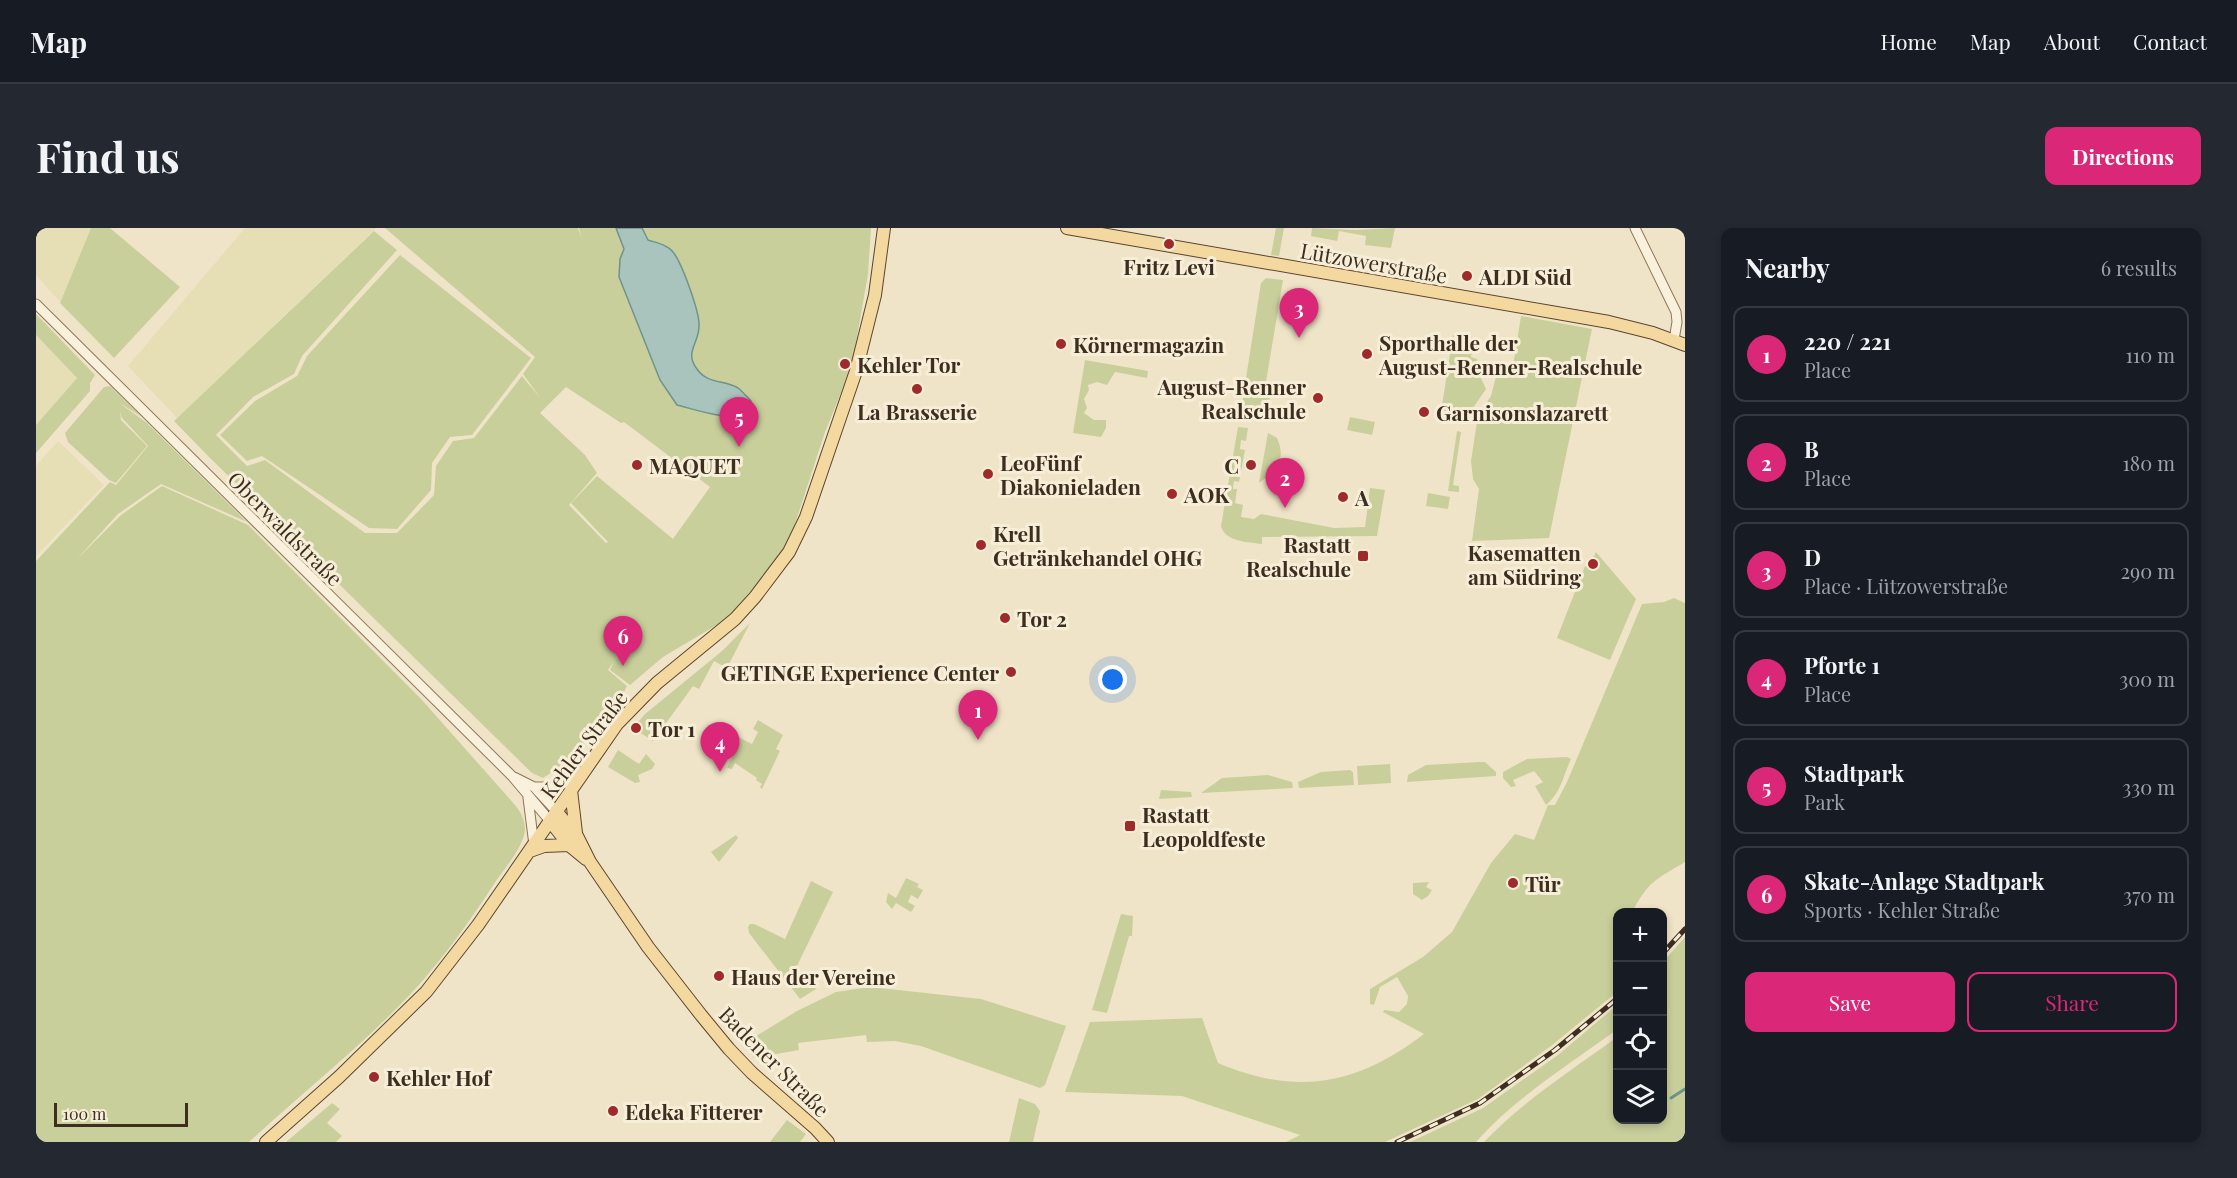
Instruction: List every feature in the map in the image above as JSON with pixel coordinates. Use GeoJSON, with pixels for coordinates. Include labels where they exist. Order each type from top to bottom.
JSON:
{"type":"FeatureCollection","features":[{"type":"Feature","properties":{"kind":"main road","name":"Kehler Straße"},"geometry":{"type":"LineString","coordinates":[[266,1142],[348,1069],[426,992],[478,925],[616,724],[657,683],[735,619],[779,566],[794,544],[808,512],[856,371],[875,295],[884,228]]}},
{"type":"Feature","properties":{"kind":"main road","name":"Lützowerstraße"},"geometry":{"type":"LineString","coordinates":[[1067,228],[1609,322],[1679,343]]}},
{"type":"Feature","properties":{"kind":"main road"},"geometry":{"type":"LineString","coordinates":[[532,848],[573,840],[574,784]]}},
{"type":"Feature","properties":{"kind":"main road","name":"Badener Straße"},"geometry":{"type":"LineString","coordinates":[[553,816],[590,862],[648,947],[729,1049],[752,1073],[816,1128],[828,1142]]}},
{"type":"Feature","properties":{"kind":"street"},"geometry":{"type":"LineString","coordinates":[[1635,228],[1672,303],[1679,343]]}},
{"type":"Feature","properties":{"kind":"street","name":"Oberwaldstraße"},"geometry":{"type":"LineString","coordinates":[[36,304],[512,776],[528,798],[553,816]]}},
{"type":"Feature","properties":{"kind":"street","name":"Oberwaldstraße"},"geometry":{"type":"LineString","coordinates":[[512,776],[534,788],[553,816]]}},
{"type":"Feature","properties":{"kind":"street"},"geometry":{"type":"LineString","coordinates":[[534,788],[574,784]]}},
{"type":"Feature","properties":{"kind":"street"},"geometry":{"type":"LineString","coordinates":[[528,798],[532,848]]}},
{"type":"Feature","properties":{"kind":"shaded area"},"geometry":{"type":"Polygon","coordinates":[[[36,228],[91,228],[60,302],[36,275],[36,228]]]}},
{"type":"Feature","properties":{"kind":"shaded area"},"geometry":{"type":"Polygon","coordinates":[[[245,228],[376,228],[177,418],[128,366],[245,228]]]}},
{"type":"Feature","properties":{"kind":"shaded area"},"geometry":{"type":"Polygon","coordinates":[[[36,335],[77,378],[36,425],[36,335]]]}},
{"type":"Feature","properties":{"kind":"shaded area"},"geometry":{"type":"Polygon","coordinates":[[[58,441],[104,485],[36,556],[36,466],[58,441]]]}},
{"type":"Feature","properties":{"kind":"green space"},"geometry":{"type":"Polygon","coordinates":[[[91,228],[110,228],[180,287],[114,358],[60,303],[91,228]]]}},
{"type":"Feature","properties":{"kind":"green space"},"geometry":{"type":"Polygon","coordinates":[[[385,228],[578,228],[582,239],[579,228],[616,228],[624,249],[620,259],[619,277],[660,380],[677,405],[726,416],[725,384],[712,380],[700,372],[692,362],[692,347],[698,333],[699,320],[681,266],[671,250],[662,244],[648,240],[642,228],[871,228],[868,274],[852,366],[825,432],[795,524],[785,547],[768,571],[725,620],[663,657],[630,685],[610,670],[614,662],[608,670],[627,686],[623,694],[568,762],[543,778],[532,773],[174,421],[374,231],[397,250],[302,356],[294,374],[253,397],[216,435],[247,466],[265,460],[365,533],[397,533],[434,495],[436,466],[453,441],[474,438],[522,376],[541,399],[523,374],[535,357],[385,228]],[[566,387],[540,413],[585,455],[597,473],[569,505],[606,543],[608,542],[571,503],[597,476],[673,539],[710,487],[624,422],[621,423],[566,387]],[[626,644],[615,660],[629,644],[626,644]]]}},
{"type":"Feature","properties":{"kind":"green space"},"geometry":{"type":"Polygon","coordinates":[[[1276,228],[1284,228],[1279,256],[1271,255],[1276,228]]]}},
{"type":"Feature","properties":{"kind":"green space"},"geometry":{"type":"Polygon","coordinates":[[[1312,228],[1355,230],[1395,228],[1391,248],[1365,245],[1366,236],[1339,231],[1337,241],[1311,236],[1312,228]]]}},
{"type":"Feature","properties":{"kind":"green space"},"geometry":{"type":"Polygon","coordinates":[[[400,255],[531,358],[472,435],[450,437],[432,463],[431,490],[397,529],[369,528],[262,456],[247,461],[220,435],[255,401],[297,376],[307,356],[400,255]]]}},
{"type":"Feature","properties":{"kind":"green space"},"geometry":{"type":"Polygon","coordinates":[[[1266,278],[1283,280],[1265,388],[1270,397],[1266,421],[1240,416],[1261,283],[1266,278]]]}},
{"type":"Feature","properties":{"kind":"green space"},"geometry":{"type":"Polygon","coordinates":[[[36,314],[95,375],[90,383],[90,391],[36,453],[36,425],[77,378],[36,335],[36,314]]]}},
{"type":"Feature","properties":{"kind":"green space"},"geometry":{"type":"Polygon","coordinates":[[[1521,316],[1592,329],[1549,538],[1472,541],[1479,489],[1473,479],[1471,461],[1477,422],[1491,396],[1499,365],[1513,366],[1521,316]]]}},
{"type":"Feature","properties":{"kind":"green space"},"geometry":{"type":"Polygon","coordinates":[[[1453,335],[1474,338],[1471,357],[1477,359],[1476,375],[1480,376],[1486,389],[1473,408],[1460,420],[1440,418],[1453,335]]]}},
{"type":"Feature","properties":{"kind":"green space"},"geometry":{"type":"Polygon","coordinates":[[[1085,360],[1148,371],[1147,378],[1115,372],[1107,385],[1097,382],[1088,385],[1089,390],[1084,399],[1087,408],[1084,413],[1094,420],[1106,420],[1106,428],[1101,437],[1073,433],[1085,360]]]}},
{"type":"Feature","properties":{"kind":"green space"},"geometry":{"type":"Polygon","coordinates":[[[110,386],[142,417],[118,402],[147,423],[247,522],[161,484],[118,514],[77,559],[121,515],[162,486],[248,525],[422,700],[515,805],[524,823],[524,836],[514,857],[436,965],[360,1044],[249,1142],[36,1142],[36,561],[110,482],[116,485],[148,446],[122,418],[120,412],[121,420],[147,446],[116,483],[109,480],[68,442],[65,433],[104,387],[110,386]]]}},
{"type":"Feature","properties":{"kind":"green space"},"geometry":{"type":"Polygon","coordinates":[[[1350,417],[1375,422],[1372,435],[1347,430],[1350,417]]]}},
{"type":"Feature","properties":{"kind":"green space"},"geometry":{"type":"Polygon","coordinates":[[[1238,427],[1248,428],[1246,441],[1241,440],[1240,449],[1245,450],[1239,482],[1234,481],[1233,489],[1237,489],[1235,503],[1243,505],[1241,517],[1254,519],[1261,514],[1334,528],[1365,527],[1370,488],[1385,490],[1377,536],[1262,537],[1262,544],[1238,540],[1227,535],[1221,526],[1238,427]]]}},
{"type":"Feature","properties":{"kind":"green space"},"geometry":{"type":"Polygon","coordinates":[[[1457,431],[1461,432],[1453,485],[1459,486],[1459,492],[1448,491],[1457,431]]]}},
{"type":"Feature","properties":{"kind":"green space"},"geometry":{"type":"Polygon","coordinates":[[[1268,433],[1277,438],[1281,452],[1280,458],[1275,469],[1259,483],[1268,433]]]}},
{"type":"Feature","properties":{"kind":"green space"},"geometry":{"type":"Polygon","coordinates":[[[1428,493],[1450,497],[1448,509],[1426,506],[1428,493]]]}},
{"type":"Feature","properties":{"kind":"green space"},"geometry":{"type":"Polygon","coordinates":[[[1596,552],[1636,599],[1610,660],[1557,638],[1585,566],[1589,567],[1596,552]]]}},
{"type":"Feature","properties":{"kind":"green space"},"geometry":{"type":"Polygon","coordinates":[[[1674,598],[1685,603],[1685,862],[1648,887],[1634,908],[1613,908],[1613,995],[1551,1046],[1478,1099],[1385,1142],[1286,1142],[1300,1135],[1182,1096],[1065,1092],[1090,1022],[1202,1018],[1218,1063],[1274,1080],[1300,1082],[1350,1075],[1399,1052],[1424,1034],[1383,1012],[1384,1010],[1399,1012],[1407,1004],[1408,996],[1397,977],[1380,987],[1374,1005],[1370,1004],[1370,989],[1423,957],[1452,932],[1491,863],[1515,834],[1534,840],[1548,805],[1555,805],[1567,782],[1642,604],[1664,602],[1674,598]]]}},
{"type":"Feature","properties":{"kind":"green space"},"geometry":{"type":"Polygon","coordinates":[[[750,623],[727,668],[714,661],[699,689],[693,686],[653,741],[633,728],[645,714],[722,651],[750,623]]]}},
{"type":"Feature","properties":{"kind":"green space"},"geometry":{"type":"Polygon","coordinates":[[[758,720],[783,735],[776,749],[780,751],[762,789],[760,787],[762,784],[756,780],[757,778],[735,763],[732,769],[727,768],[740,741],[736,736],[752,744],[758,732],[753,729],[758,720]]]}},
{"type":"Feature","properties":{"kind":"green space"},"geometry":{"type":"Polygon","coordinates":[[[618,750],[639,764],[646,754],[655,764],[652,769],[638,775],[640,782],[635,783],[608,767],[618,750]]]}},
{"type":"Feature","properties":{"kind":"green space"},"geometry":{"type":"Polygon","coordinates":[[[1567,757],[1571,759],[1561,784],[1546,805],[1535,786],[1543,782],[1534,771],[1513,780],[1516,786],[1511,787],[1503,778],[1503,772],[1527,759],[1567,757]]]}},
{"type":"Feature","properties":{"kind":"green space"},"geometry":{"type":"Polygon","coordinates":[[[1485,762],[1496,772],[1496,776],[1407,782],[1408,775],[1426,765],[1485,762]]]}},
{"type":"Feature","properties":{"kind":"green space"},"geometry":{"type":"Polygon","coordinates":[[[1390,764],[1391,783],[1358,785],[1357,766],[1390,764]]]}},
{"type":"Feature","properties":{"kind":"green space"},"geometry":{"type":"Polygon","coordinates":[[[1350,770],[1353,772],[1354,785],[1299,788],[1298,782],[1321,772],[1350,770]]]}},
{"type":"Feature","properties":{"kind":"green space"},"geometry":{"type":"Polygon","coordinates":[[[1268,775],[1292,782],[1293,788],[1201,793],[1222,778],[1268,775]]]}},
{"type":"Feature","properties":{"kind":"green space"},"geometry":{"type":"Polygon","coordinates":[[[1161,790],[1191,792],[1192,797],[1159,799],[1161,790]]]}},
{"type":"Feature","properties":{"kind":"green space"},"geometry":{"type":"Polygon","coordinates":[[[736,835],[738,838],[719,862],[711,852],[736,835]]]}},
{"type":"Feature","properties":{"kind":"green space"},"geometry":{"type":"Polygon","coordinates":[[[906,878],[919,884],[917,887],[923,890],[918,899],[911,895],[908,902],[915,906],[911,912],[896,903],[892,909],[886,902],[888,893],[896,898],[906,878]]]}},
{"type":"Feature","properties":{"kind":"green space"},"geometry":{"type":"Polygon","coordinates":[[[811,881],[833,892],[794,972],[819,984],[816,989],[800,999],[749,933],[748,927],[754,924],[785,939],[811,881]]]}},
{"type":"Feature","properties":{"kind":"green space"},"geometry":{"type":"Polygon","coordinates":[[[1429,882],[1426,887],[1432,890],[1428,896],[1422,900],[1413,894],[1413,883],[1429,882]]]}},
{"type":"Feature","properties":{"kind":"green space"},"geometry":{"type":"Polygon","coordinates":[[[1121,914],[1133,916],[1132,936],[1129,936],[1107,1013],[1092,1010],[1121,914]]]}},
{"type":"Feature","properties":{"kind":"green space"},"geometry":{"type":"Polygon","coordinates":[[[1685,937],[1685,1142],[1484,1142],[1531,1099],[1613,1040],[1613,1124],[1667,1124],[1667,957],[1685,937]]]}},
{"type":"Feature","properties":{"kind":"green space"},"geometry":{"type":"Polygon","coordinates":[[[870,987],[981,999],[1066,1026],[1045,1085],[1040,1088],[921,1046],[895,1041],[867,1042],[866,1035],[798,1043],[799,1050],[754,1058],[743,1044],[797,1011],[836,992],[870,987]]]}},
{"type":"Feature","properties":{"kind":"green space"},"geometry":{"type":"Polygon","coordinates":[[[1613,1008],[1613,1032],[1525,1096],[1476,1142],[1410,1142],[1483,1108],[1558,1055],[1613,1008]]]}},
{"type":"Feature","properties":{"kind":"green space"},"geometry":{"type":"Polygon","coordinates":[[[1019,1098],[1035,1104],[1040,1111],[1033,1142],[1009,1142],[1019,1098]]]}},
{"type":"Feature","properties":{"kind":"green space"},"geometry":{"type":"Polygon","coordinates":[[[332,1103],[340,1109],[327,1123],[342,1136],[336,1142],[286,1142],[332,1103]]]}},
{"type":"Feature","properties":{"kind":"green space"},"geometry":{"type":"Polygon","coordinates":[[[787,1120],[806,1134],[800,1142],[770,1142],[787,1120]]]}},
{"type":"Feature","properties":{"kind":"water"},"geometry":{"type":"Polygon","coordinates":[[[616,228],[642,228],[648,240],[665,246],[673,252],[694,300],[699,320],[692,353],[693,363],[706,377],[740,390],[751,401],[750,412],[743,415],[725,416],[677,405],[660,380],[619,277],[620,259],[624,249],[616,228]]]}},
{"type":"Feature","properties":{"kind":"waterway"},"geometry":{"type":"LineString","coordinates":[[1671,1098],[1685,1089]]}},
{"type":"Feature","properties":{"kind":"railway"},"geometry":{"type":"LineString","coordinates":[[1667,949],[1685,929]]}},
{"type":"Feature","properties":{"kind":"railway"},"geometry":{"type":"LineString","coordinates":[[1397,1142],[1480,1103],[1555,1050],[1613,1002]]}},
{"type":"Feature","properties":{"kind":"place","name":"Fritz Levi"},"geometry":{"type":"Point","coordinates":[1169,244]}},
{"type":"Feature","properties":{"kind":"place","name":"ALDI Süd"},"geometry":{"type":"Point","coordinates":[1467,276]}},
{"type":"Feature","properties":{"kind":"place","name":"D"},"geometry":{"type":"Point","coordinates":[1299,338]}},
{"type":"Feature","properties":{"kind":"place","name":"Körnermagazin"},"geometry":{"type":"Point","coordinates":[1061,344]}},
{"type":"Feature","properties":{"kind":"place","name":"Sporthalle der August-Renner-Realschule"},"geometry":{"type":"Point","coordinates":[1367,354]}},
{"type":"Feature","properties":{"kind":"place","name":"Kehler Tor"},"geometry":{"type":"Point","coordinates":[845,364]}},
{"type":"Feature","properties":{"kind":"place","name":"La Brasserie"},"geometry":{"type":"Point","coordinates":[917,389]}},
{"type":"Feature","properties":{"kind":"place","name":"August-Renner Realschule"},"geometry":{"type":"Point","coordinates":[1318,398]}},
{"type":"Feature","properties":{"kind":"place","name":"Garnisonslazarett"},"geometry":{"type":"Point","coordinates":[1424,412]}},
{"type":"Feature","properties":{"kind":"place","name":"Stadtpark"},"geometry":{"type":"Point","coordinates":[739,447]}},
{"type":"Feature","properties":{"kind":"place","name":"MAQUET"},"geometry":{"type":"Point","coordinates":[637,465]}},
{"type":"Feature","properties":{"kind":"place","name":"C"},"geometry":{"type":"Point","coordinates":[1251,465]}},
{"type":"Feature","properties":{"kind":"place","name":"LeoFünf Diakonieladen"},"geometry":{"type":"Point","coordinates":[988,474]}},
{"type":"Feature","properties":{"kind":"place","name":"AOK"},"geometry":{"type":"Point","coordinates":[1172,494]}},
{"type":"Feature","properties":{"kind":"place","name":"A"},"geometry":{"type":"Point","coordinates":[1343,497]}},
{"type":"Feature","properties":{"kind":"place","name":"B"},"geometry":{"type":"Point","coordinates":[1285,508]}},
{"type":"Feature","properties":{"kind":"place","name":"Krell Getränkehandel OHG"},"geometry":{"type":"Point","coordinates":[981,545]}},
{"type":"Feature","properties":{"kind":"place","name":"Rastatt Realschule"},"geometry":{"type":"Point","coordinates":[1363,556]}},
{"type":"Feature","properties":{"kind":"place","name":"Kasematten am Südring"},"geometry":{"type":"Point","coordinates":[1593,564]}},
{"type":"Feature","properties":{"kind":"place","name":"Tor 2"},"geometry":{"type":"Point","coordinates":[1005,618]}},
{"type":"Feature","properties":{"kind":"place","name":"Skate-Anlage Stadtpark"},"geometry":{"type":"Point","coordinates":[623,666]}},
{"type":"Feature","properties":{"kind":"place","name":"GETINGE Experience Center"},"geometry":{"type":"Point","coordinates":[1011,672]}},
{"type":"Feature","properties":{"kind":"place","name":"Tor 1"},"geometry":{"type":"Point","coordinates":[636,728]}},
{"type":"Feature","properties":{"kind":"place","name":"220 / 221"},"geometry":{"type":"Point","coordinates":[978,740]}},
{"type":"Feature","properties":{"kind":"place","name":"Pforte 1"},"geometry":{"type":"Point","coordinates":[720,772]}},
{"type":"Feature","properties":{"kind":"place","name":"Rastatt Leopoldfeste"},"geometry":{"type":"Point","coordinates":[1130,826]}},
{"type":"Feature","properties":{"kind":"place","name":"Tür"},"geometry":{"type":"Point","coordinates":[1513,883]}},
{"type":"Feature","properties":{"kind":"place","name":"Haus der Vereine"},"geometry":{"type":"Point","coordinates":[719,976]}},
{"type":"Feature","properties":{"kind":"place","name":"Kehler Hof"},"geometry":{"type":"Point","coordinates":[374,1077]}},
{"type":"Feature","properties":{"kind":"place","name":"Edeka Fitterer"},"geometry":{"type":"Point","coordinates":[613,1111]}}]}
